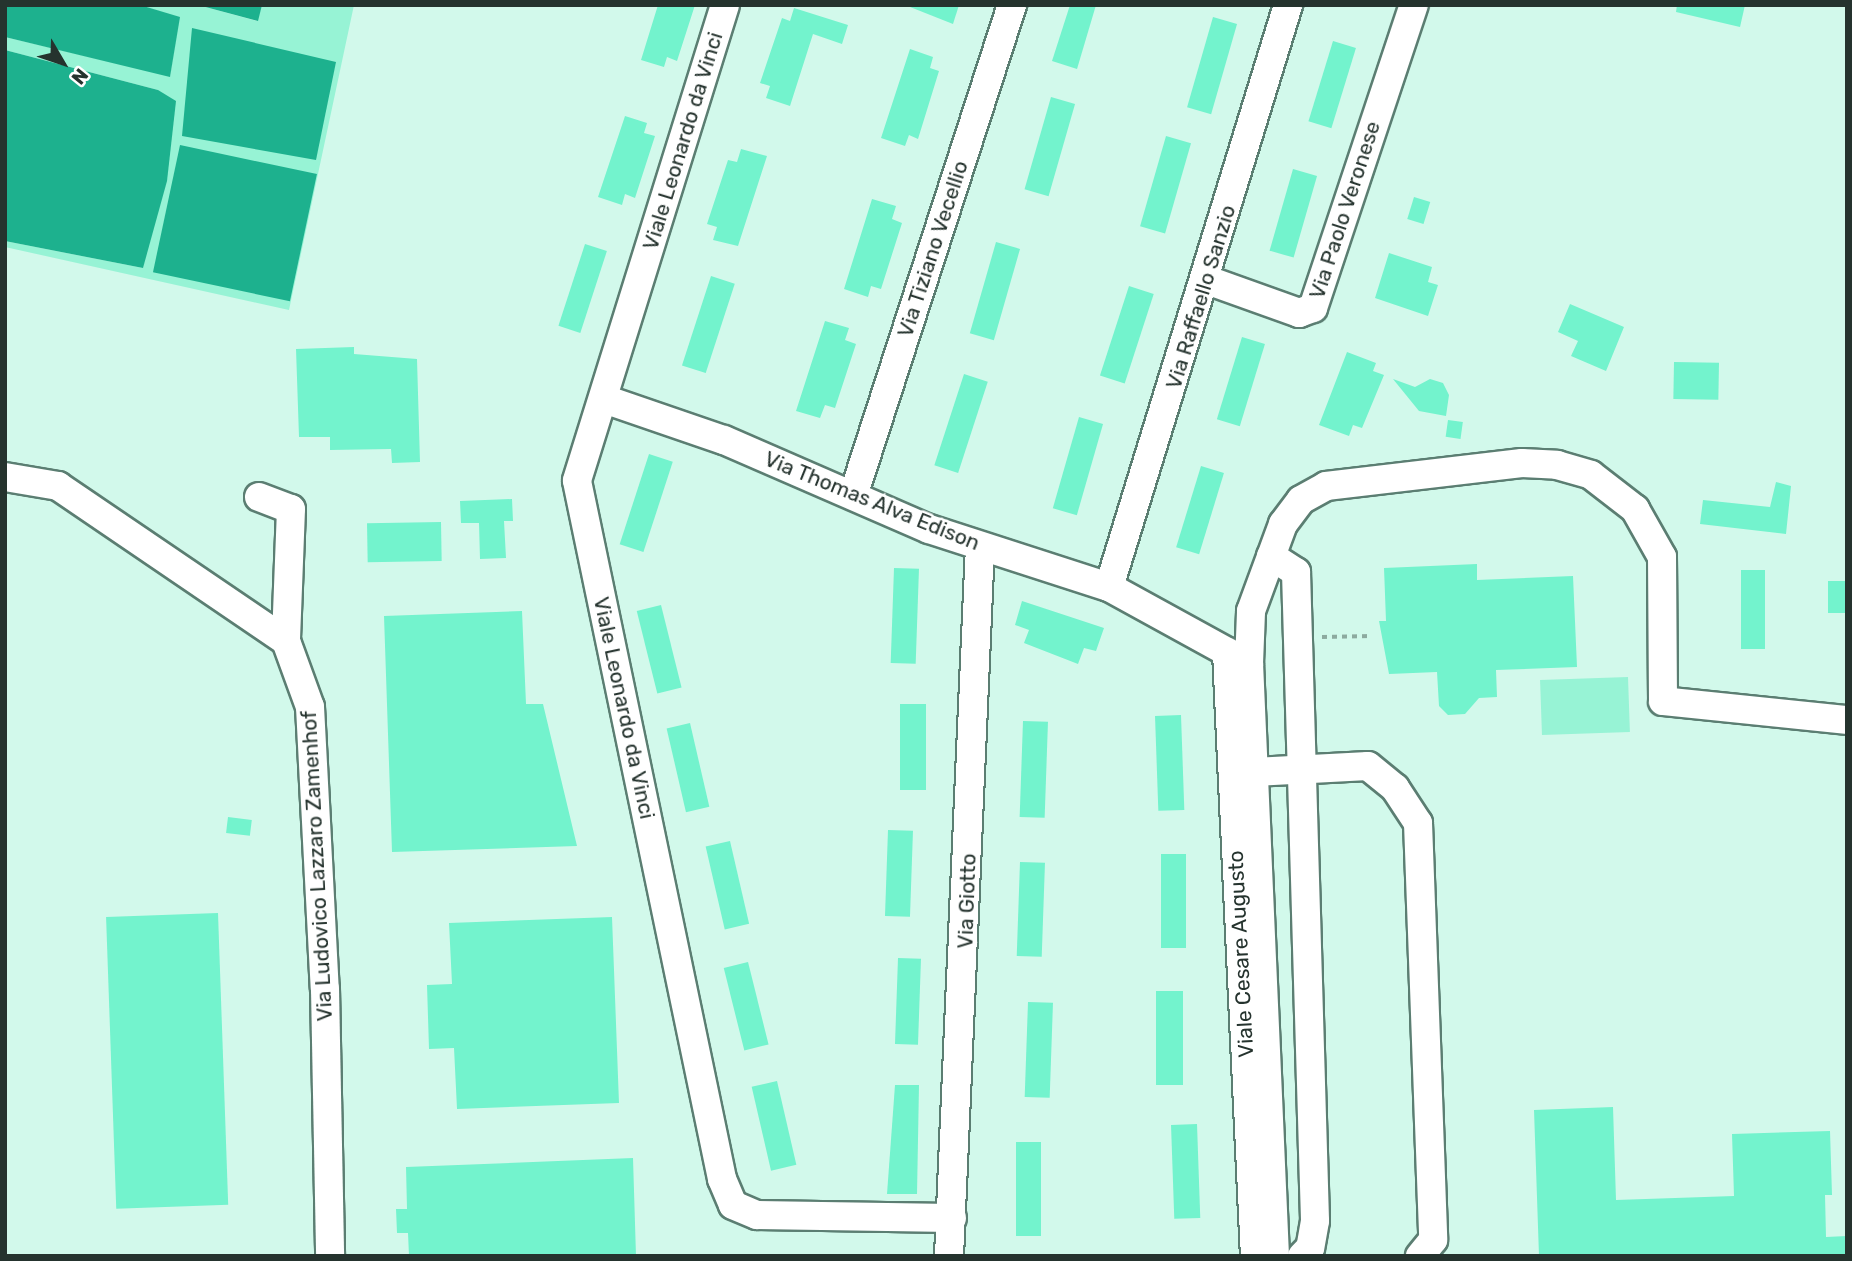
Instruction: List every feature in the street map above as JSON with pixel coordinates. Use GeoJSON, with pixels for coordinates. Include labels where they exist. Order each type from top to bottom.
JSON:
{"type":"FeatureCollection","features":[{"type":"Feature","properties":{"kind":"street","name":"Viale Leonardo da Vinci"},"geometry":{"type":"LineString","coordinates":[[725,5],[577,481],[722,1179],[733,1205],[757,1215],[952,1218]]}},
{"type":"Feature","properties":{"kind":"street","name":"Via Tiziano Vecellio"},"geometry":{"type":"LineString","coordinates":[[854,493],[1012,5]]}},
{"type":"Feature","properties":{"kind":"street","name":"Via Raffaello Sanzio"},"geometry":{"type":"LineString","coordinates":[[1109,587],[1207,280],[1288,5]]}},
{"type":"Feature","properties":{"kind":"street","name":"Via Paolo Veronese"},"geometry":{"type":"LineString","coordinates":[[1207,280],[1299,313],[1313,308],[1414,5]]}},
{"type":"Feature","properties":{"kind":"street","name":"Via Thomas Alva Edison"},"geometry":{"type":"LineString","coordinates":[[604,399],[854,493],[980,547],[1109,587],[1238,658]]}},
{"type":"Feature","properties":{"kind":"street"},"geometry":{"type":"LineString","coordinates":[[1238,658],[1271,556],[1294,507],[1326,486],[1522,463],[1574,469],[1622,495],[1646,523],[1662,557],[1662,701],[1847,720]]}},
{"type":"Feature","properties":{"kind":"street"},"geometry":{"type":"LineString","coordinates":[[5,477],[58,486],[286,641]]}},
{"type":"Feature","properties":{"kind":"street"},"geometry":{"type":"LineString","coordinates":[[259,497],[291,509],[286,641]]}},
{"type":"Feature","properties":{"kind":"street","name":"Via Giotto"},"geometry":{"type":"LineString","coordinates":[[949,1256],[980,547]]}},
{"type":"Feature","properties":{"kind":"street"},"geometry":{"type":"LineString","coordinates":[[1271,556],[1296,572],[1299,638],[1315,1221],[1310,1248],[1302,1256]]}},
{"type":"Feature","properties":{"kind":"street","name":"Via Ludovico Lazzaro Zamenhof"},"geometry":{"type":"LineString","coordinates":[[286,641],[310,707],[325,989],[330,1256]]}},
{"type":"Feature","properties":{"kind":"street","name":"Viale Cesare Augusto"},"geometry":{"type":"LineString","coordinates":[[1238,658],[1254,772],[1275,1256]]}},
{"type":"Feature","properties":{"kind":"street","name":"Viale Cesare Augusto"},"geometry":{"type":"LineString","coordinates":[[1238,658],[1255,1256]]}},
{"type":"Feature","properties":{"kind":"street"},"geometry":{"type":"LineString","coordinates":[[1254,772],[1368,766],[1395,788],[1418,823],[1433,1240],[1420,1256]]}},
{"type":"Feature","properties":{"kind":"path"},"geometry":{"type":"LineString","coordinates":[[1299,638],[1372,636]]}},
{"type":"Feature","properties":{"kind":"shaded area"},"geometry":{"type":"Polygon","coordinates":[[[5,5],[140,5],[180,17],[170,77],[5,37],[5,5]]]}},
{"type":"Feature","properties":{"kind":"shaded area"},"geometry":{"type":"Polygon","coordinates":[[[140,5],[198,5],[257,21],[262,5],[354,5],[289,310],[5,247],[5,241],[143,268],[158,90],[5,50],[5,37],[170,76],[179,18],[140,5]]]}},
{"type":"Feature","properties":{"kind":"shaded area"},"geometry":{"type":"Polygon","coordinates":[[[198,5],[262,5],[258,21],[198,5]]]}},
{"type":"Feature","properties":{"kind":"shaded area"},"geometry":{"type":"Polygon","coordinates":[[[192,28],[336,62],[316,160],[182,136],[192,28]]]}},
{"type":"Feature","properties":{"kind":"shaded area"},"geometry":{"type":"Polygon","coordinates":[[[5,50],[158,90],[176,101],[167,181],[143,268],[5,241],[5,50]]]}},
{"type":"Feature","properties":{"kind":"shaded area"},"geometry":{"type":"Polygon","coordinates":[[[180,145],[317,174],[290,301],[153,272],[180,145]]]}},
{"type":"Feature","properties":{"kind":"shaded area"},"geometry":{"type":"Polygon","coordinates":[[[1628,677],[1630,732],[1542,735],[1540,680],[1628,677]]]}},
{"type":"Feature","properties":{"kind":"building"},"geometry":{"type":"Polygon","coordinates":[[[658,5],[695,5],[677,61],[667,57],[664,67],[641,60],[658,5]]]}},
{"type":"Feature","properties":{"kind":"building"},"geometry":{"type":"Polygon","coordinates":[[[905,5],[959,5],[953,24],[905,5]]]}},
{"type":"Feature","properties":{"kind":"building"},"geometry":{"type":"Polygon","coordinates":[[[1070,5],[1096,5],[1077,69],[1052,61],[1070,5]]]}},
{"type":"Feature","properties":{"kind":"building"},"geometry":{"type":"Polygon","coordinates":[[[1677,5],[1745,5],[1740,27],[1676,12],[1677,5]]]}},
{"type":"Feature","properties":{"kind":"building"},"geometry":{"type":"Polygon","coordinates":[[[794,8],[848,25],[842,44],[813,34],[790,106],[766,98],[770,86],[760,83],[782,18],[790,21],[794,8]]]}},
{"type":"Feature","properties":{"kind":"building"},"geometry":{"type":"Polygon","coordinates":[[[1213,17],[1237,24],[1211,114],[1187,107],[1213,17]]]}},
{"type":"Feature","properties":{"kind":"building"},"geometry":{"type":"Polygon","coordinates":[[[1333,41],[1356,48],[1331,128],[1308,121],[1333,41]]]}},
{"type":"Feature","properties":{"kind":"building"},"geometry":{"type":"Polygon","coordinates":[[[910,49],[933,57],[930,68],[939,71],[918,139],[909,135],[905,146],[881,138],[910,49]]]}},
{"type":"Feature","properties":{"kind":"building"},"geometry":{"type":"Polygon","coordinates":[[[1051,97],[1075,104],[1049,196],[1025,189],[1051,97]]]}},
{"type":"Feature","properties":{"kind":"building"},"geometry":{"type":"Polygon","coordinates":[[[625,116],[647,123],[644,133],[655,136],[635,198],[625,194],[622,205],[598,197],[625,116]]]}},
{"type":"Feature","properties":{"kind":"building"},"geometry":{"type":"Polygon","coordinates":[[[1166,136],[1191,143],[1165,234],[1140,226],[1166,136]]]}},
{"type":"Feature","properties":{"kind":"building"},"geometry":{"type":"Polygon","coordinates":[[[741,149],[767,156],[738,246],[713,240],[717,227],[707,224],[728,160],[737,162],[741,149]]]}},
{"type":"Feature","properties":{"kind":"building"},"geometry":{"type":"Polygon","coordinates":[[[1293,169],[1317,176],[1294,258],[1270,251],[1293,169]]]}},
{"type":"Feature","properties":{"kind":"building"},"geometry":{"type":"Polygon","coordinates":[[[1414,197],[1430,202],[1424,224],[1407,219],[1414,197]]]}},
{"type":"Feature","properties":{"kind":"building"},"geometry":{"type":"Polygon","coordinates":[[[872,199],[896,206],[892,219],[902,223],[881,289],[871,286],[868,297],[844,289],[872,199]]]}},
{"type":"Feature","properties":{"kind":"building"},"geometry":{"type":"Polygon","coordinates":[[[996,242],[1020,249],[994,340],[970,333],[996,242]]]}},
{"type":"Feature","properties":{"kind":"building"},"geometry":{"type":"Polygon","coordinates":[[[585,244],[607,251],[580,333],[558,326],[585,244]]]}},
{"type":"Feature","properties":{"kind":"building"},"geometry":{"type":"Polygon","coordinates":[[[1389,253],[1432,267],[1428,282],[1438,285],[1428,316],[1375,298],[1389,253]]]}},
{"type":"Feature","properties":{"kind":"building"},"geometry":{"type":"Polygon","coordinates":[[[711,276],[735,284],[706,373],[682,365],[711,276]]]}},
{"type":"Feature","properties":{"kind":"building"},"geometry":{"type":"Polygon","coordinates":[[[1129,286],[1154,294],[1125,383],[1100,375],[1129,286]]]}},
{"type":"Feature","properties":{"kind":"building"},"geometry":{"type":"Polygon","coordinates":[[[1570,304],[1624,327],[1606,371],[1571,356],[1578,341],[1558,332],[1570,304]]]}},
{"type":"Feature","properties":{"kind":"building"},"geometry":{"type":"Polygon","coordinates":[[[825,321],[849,328],[845,340],[856,344],[835,408],[825,405],[820,418],[796,411],[825,321]]]}},
{"type":"Feature","properties":{"kind":"building"},"geometry":{"type":"Polygon","coordinates":[[[1242,337],[1265,344],[1240,426],[1217,419],[1242,337]]]}},
{"type":"Feature","properties":{"kind":"building"},"geometry":{"type":"Polygon","coordinates":[[[354,347],[354,354],[417,359],[420,462],[392,463],[391,449],[330,450],[330,437],[299,437],[296,349],[354,347]]]}},
{"type":"Feature","properties":{"kind":"building"},"geometry":{"type":"Polygon","coordinates":[[[1347,352],[1376,363],[1373,371],[1384,375],[1362,428],[1353,425],[1349,436],[1319,425],[1347,352]]]}},
{"type":"Feature","properties":{"kind":"building"},"geometry":{"type":"Polygon","coordinates":[[[1674,362],[1719,363],[1718,400],[1673,399],[1674,362]]]}},
{"type":"Feature","properties":{"kind":"building"},"geometry":{"type":"Polygon","coordinates":[[[964,374],[988,382],[958,473],[934,465],[964,374]]]}},
{"type":"Feature","properties":{"kind":"building"},"geometry":{"type":"Polygon","coordinates":[[[1393,379],[1415,387],[1430,379],[1443,383],[1449,395],[1446,416],[1419,411],[1393,379]]]}},
{"type":"Feature","properties":{"kind":"building"},"geometry":{"type":"Polygon","coordinates":[[[1079,417],[1103,424],[1077,515],[1053,508],[1079,417]]]}},
{"type":"Feature","properties":{"kind":"building"},"geometry":{"type":"Polygon","coordinates":[[[1448,420],[1463,422],[1460,439],[1446,437],[1448,420]]]}},
{"type":"Feature","properties":{"kind":"building"},"geometry":{"type":"Polygon","coordinates":[[[649,454],[673,462],[643,552],[620,544],[649,454]]]}},
{"type":"Feature","properties":{"kind":"building"},"geometry":{"type":"Polygon","coordinates":[[[1201,466],[1224,473],[1199,554],[1176,547],[1201,466]]]}},
{"type":"Feature","properties":{"kind":"building"},"geometry":{"type":"Polygon","coordinates":[[[1776,482],[1791,486],[1786,534],[1700,524],[1703,500],[1770,507],[1776,482]]]}},
{"type":"Feature","properties":{"kind":"building"},"geometry":{"type":"Polygon","coordinates":[[[512,499],[513,521],[504,521],[506,558],[480,559],[479,523],[461,523],[460,501],[512,499]]]}},
{"type":"Feature","properties":{"kind":"building"},"geometry":{"type":"Polygon","coordinates":[[[441,522],[442,561],[368,562],[367,523],[441,522]]]}},
{"type":"Feature","properties":{"kind":"building"},"geometry":{"type":"Polygon","coordinates":[[[1477,564],[1477,580],[1573,576],[1577,667],[1496,670],[1497,697],[1479,698],[1465,714],[1448,715],[1439,706],[1437,672],[1389,674],[1379,621],[1386,621],[1384,568],[1477,564]]]}},
{"type":"Feature","properties":{"kind":"building"},"geometry":{"type":"Polygon","coordinates":[[[894,568],[919,569],[916,664],[891,663],[894,568]]]}},
{"type":"Feature","properties":{"kind":"building"},"geometry":{"type":"Polygon","coordinates":[[[1741,570],[1765,570],[1765,649],[1741,649],[1741,570]]]}},
{"type":"Feature","properties":{"kind":"building"},"geometry":{"type":"Polygon","coordinates":[[[1828,581],[1847,581],[1847,613],[1828,613],[1828,581]]]}},
{"type":"Feature","properties":{"kind":"building"},"geometry":{"type":"Polygon","coordinates":[[[1022,601],[1104,628],[1096,651],[1084,648],[1078,664],[1024,643],[1029,630],[1015,625],[1022,601]]]}},
{"type":"Feature","properties":{"kind":"building"},"geometry":{"type":"Polygon","coordinates":[[[661,605],[682,687],[657,694],[637,611],[661,605]]]}},
{"type":"Feature","properties":{"kind":"building"},"geometry":{"type":"Polygon","coordinates":[[[522,611],[526,704],[543,704],[577,846],[392,852],[384,616],[522,611]]]}},
{"type":"Feature","properties":{"kind":"building"},"geometry":{"type":"Polygon","coordinates":[[[900,704],[926,704],[926,790],[900,790],[900,704]]]}},
{"type":"Feature","properties":{"kind":"building"},"geometry":{"type":"Polygon","coordinates":[[[1181,715],[1184,810],[1158,811],[1155,716],[1181,715]]]}},
{"type":"Feature","properties":{"kind":"building"},"geometry":{"type":"Polygon","coordinates":[[[1023,721],[1048,722],[1045,818],[1020,817],[1023,721]]]}},
{"type":"Feature","properties":{"kind":"building"},"geometry":{"type":"Polygon","coordinates":[[[690,723],[709,807],[686,812],[667,728],[690,723]]]}},
{"type":"Feature","properties":{"kind":"building"},"geometry":{"type":"Polygon","coordinates":[[[228,817],[252,820],[250,836],[226,833],[228,817]]]}},
{"type":"Feature","properties":{"kind":"building"},"geometry":{"type":"Polygon","coordinates":[[[888,830],[913,831],[910,917],[885,916],[888,830]]]}},
{"type":"Feature","properties":{"kind":"building"},"geometry":{"type":"Polygon","coordinates":[[[730,841],[749,924],[725,929],[706,847],[730,841]]]}},
{"type":"Feature","properties":{"kind":"building"},"geometry":{"type":"Polygon","coordinates":[[[1161,854],[1186,854],[1186,948],[1161,948],[1161,854]]]}},
{"type":"Feature","properties":{"kind":"building"},"geometry":{"type":"Polygon","coordinates":[[[1020,862],[1045,863],[1042,957],[1017,956],[1020,862]]]}},
{"type":"Feature","properties":{"kind":"building"},"geometry":{"type":"Polygon","coordinates":[[[218,913],[228,1205],[116,1209],[106,917],[218,913]]]}},
{"type":"Feature","properties":{"kind":"building"},"geometry":{"type":"Polygon","coordinates":[[[612,917],[619,1103],[457,1109],[454,1048],[429,1049],[427,985],[452,984],[449,923],[612,917]]]}},
{"type":"Feature","properties":{"kind":"building"},"geometry":{"type":"Polygon","coordinates":[[[898,958],[921,959],[918,1045],[895,1044],[898,958]]]}},
{"type":"Feature","properties":{"kind":"building"},"geometry":{"type":"Polygon","coordinates":[[[748,962],[769,1044],[744,1051],[724,968],[748,962]]]}},
{"type":"Feature","properties":{"kind":"building"},"geometry":{"type":"Polygon","coordinates":[[[1156,991],[1183,991],[1183,1085],[1156,1085],[1156,991]]]}},
{"type":"Feature","properties":{"kind":"building"},"geometry":{"type":"Polygon","coordinates":[[[1028,1002],[1053,1003],[1050,1098],[1025,1097],[1028,1002]]]}},
{"type":"Feature","properties":{"kind":"building"},"geometry":{"type":"Polygon","coordinates":[[[777,1081],[796,1165],[771,1171],[752,1087],[777,1081]]]}},
{"type":"Feature","properties":{"kind":"building"},"geometry":{"type":"Polygon","coordinates":[[[895,1085],[919,1085],[917,1194],[887,1194],[895,1085]]]}},
{"type":"Feature","properties":{"kind":"building"},"geometry":{"type":"Polygon","coordinates":[[[1613,1107],[1616,1200],[1734,1196],[1732,1134],[1830,1131],[1832,1195],[1825,1195],[1826,1237],[1847,1236],[1847,1256],[1539,1256],[1534,1110],[1613,1107]]]}},
{"type":"Feature","properties":{"kind":"building"},"geometry":{"type":"Polygon","coordinates":[[[1197,1124],[1200,1218],[1174,1219],[1171,1125],[1197,1124]]]}},
{"type":"Feature","properties":{"kind":"building"},"geometry":{"type":"Polygon","coordinates":[[[1016,1142],[1041,1142],[1041,1236],[1016,1236],[1016,1142]]]}},
{"type":"Feature","properties":{"kind":"building"},"geometry":{"type":"Polygon","coordinates":[[[633,1158],[636,1256],[409,1256],[408,1233],[397,1233],[396,1209],[407,1209],[406,1167],[633,1158]]]}}]}
